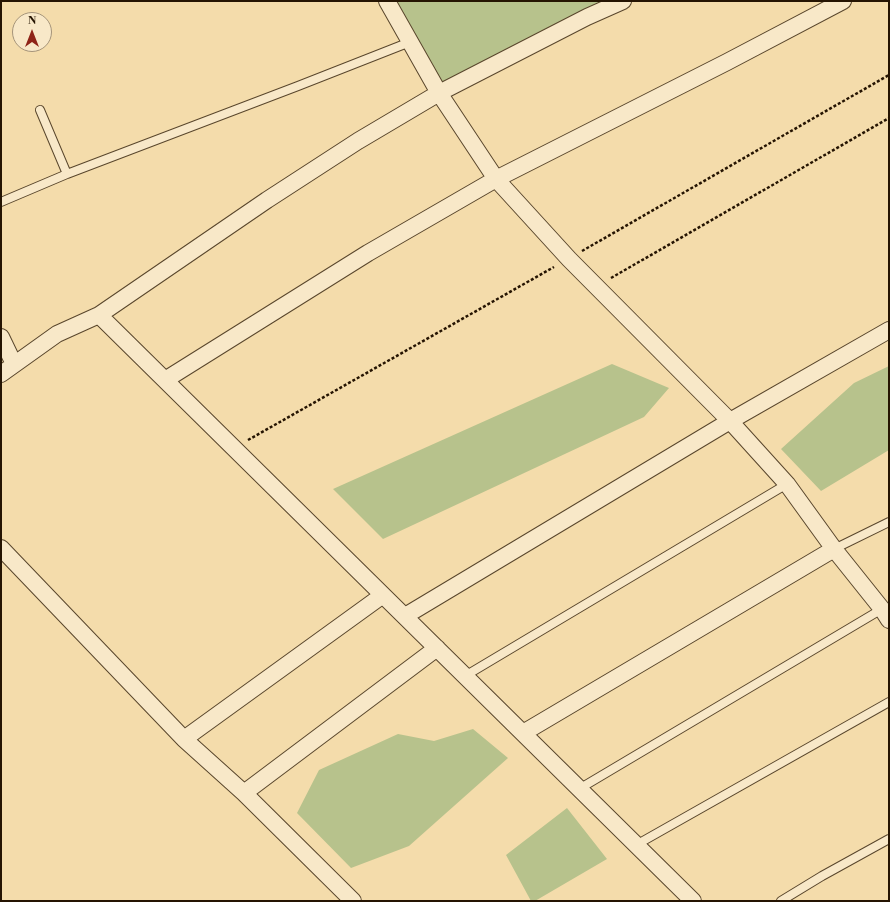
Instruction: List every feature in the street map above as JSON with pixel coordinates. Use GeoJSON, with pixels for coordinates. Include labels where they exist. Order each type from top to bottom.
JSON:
{"type":"FeatureCollection","features":[{"type":"Feature","properties":{"kind":"street"},"geometry":{"type":"LineString","coordinates":[[387,1],[439,93],[496,179],[569,259],[730,421],[787,484],[834,550],[885,614]]}},
{"type":"Feature","properties":{"kind":"street"},"geometry":{"type":"LineString","coordinates":[[1,374],[57,334],[99,315],[267,200],[358,141],[439,93],[587,17],[623,1]]}},
{"type":"Feature","properties":{"kind":"street"},"geometry":{"type":"LineString","coordinates":[[165,380],[368,253],[496,179],[727,62],[843,1]]}},
{"type":"Feature","properties":{"kind":"street"},"geometry":{"type":"LineString","coordinates":[[99,315],[693,901]]}},
{"type":"Feature","properties":{"kind":"street"},"geometry":{"type":"LineString","coordinates":[[404,616],[730,421],[889,330]]}},
{"type":"Feature","properties":{"kind":"street"},"geometry":{"type":"LineString","coordinates":[[1,337],[14,364]]}},
{"type":"Feature","properties":{"kind":"street"},"geometry":{"type":"LineString","coordinates":[[1,548],[184,739],[244,793],[353,901]]}},
{"type":"Feature","properties":{"kind":"street"},"geometry":{"type":"LineString","coordinates":[[523,733],[834,550]]}},
{"type":"Feature","properties":{"kind":"street"},"geometry":{"type":"LineString","coordinates":[[184,739],[383,595]]}},
{"type":"Feature","properties":{"kind":"street"},"geometry":{"type":"LineString","coordinates":[[244,793],[437,648]]}},
{"type":"Feature","properties":{"kind":"lane"},"geometry":{"type":"LineString","coordinates":[[1,202],[67,174],[410,42]]}},
{"type":"Feature","properties":{"kind":"lane"},"geometry":{"type":"LineString","coordinates":[[40,110],[67,174]]}},
{"type":"Feature","properties":{"kind":"lane"},"geometry":{"type":"LineString","coordinates":[[465,676],[787,484]]}},
{"type":"Feature","properties":{"kind":"lane"},"geometry":{"type":"LineString","coordinates":[[834,550],[889,522]]}},
{"type":"Feature","properties":{"kind":"lane"},"geometry":{"type":"LineString","coordinates":[[579,789],[885,614]]}},
{"type":"Feature","properties":{"kind":"lane"},"geometry":{"type":"LineString","coordinates":[[636,845],[889,702]]}},
{"type":"Feature","properties":{"kind":"lane"},"geometry":{"type":"LineString","coordinates":[[781,901],[822,876],[889,839]]}},
{"type":"Feature","properties":{"kind":"path"},"geometry":{"type":"LineString","coordinates":[[596,286],[889,118]]}},
{"type":"Feature","properties":{"kind":"green space"},"geometry":{"type":"Polygon","coordinates":[[[392,1],[605,1],[442,84],[392,1]]]}},
{"type":"Feature","properties":{"kind":"green space"},"geometry":{"type":"Polygon","coordinates":[[[612,364],[669,388],[644,417],[383,539],[333,489],[612,364]]]}},
{"type":"Feature","properties":{"kind":"green space"},"geometry":{"type":"Polygon","coordinates":[[[889,366],[889,450],[821,491],[781,449],[854,383],[889,366]]]}},
{"type":"Feature","properties":{"kind":"green space"},"geometry":{"type":"Polygon","coordinates":[[[473,729],[508,758],[409,846],[351,868],[297,813],[319,770],[398,734],[434,741],[473,729]]]}},
{"type":"Feature","properties":{"kind":"green space"},"geometry":{"type":"Polygon","coordinates":[[[567,808],[607,859],[535,901],[531,901],[506,855],[567,808]]]}}]}
